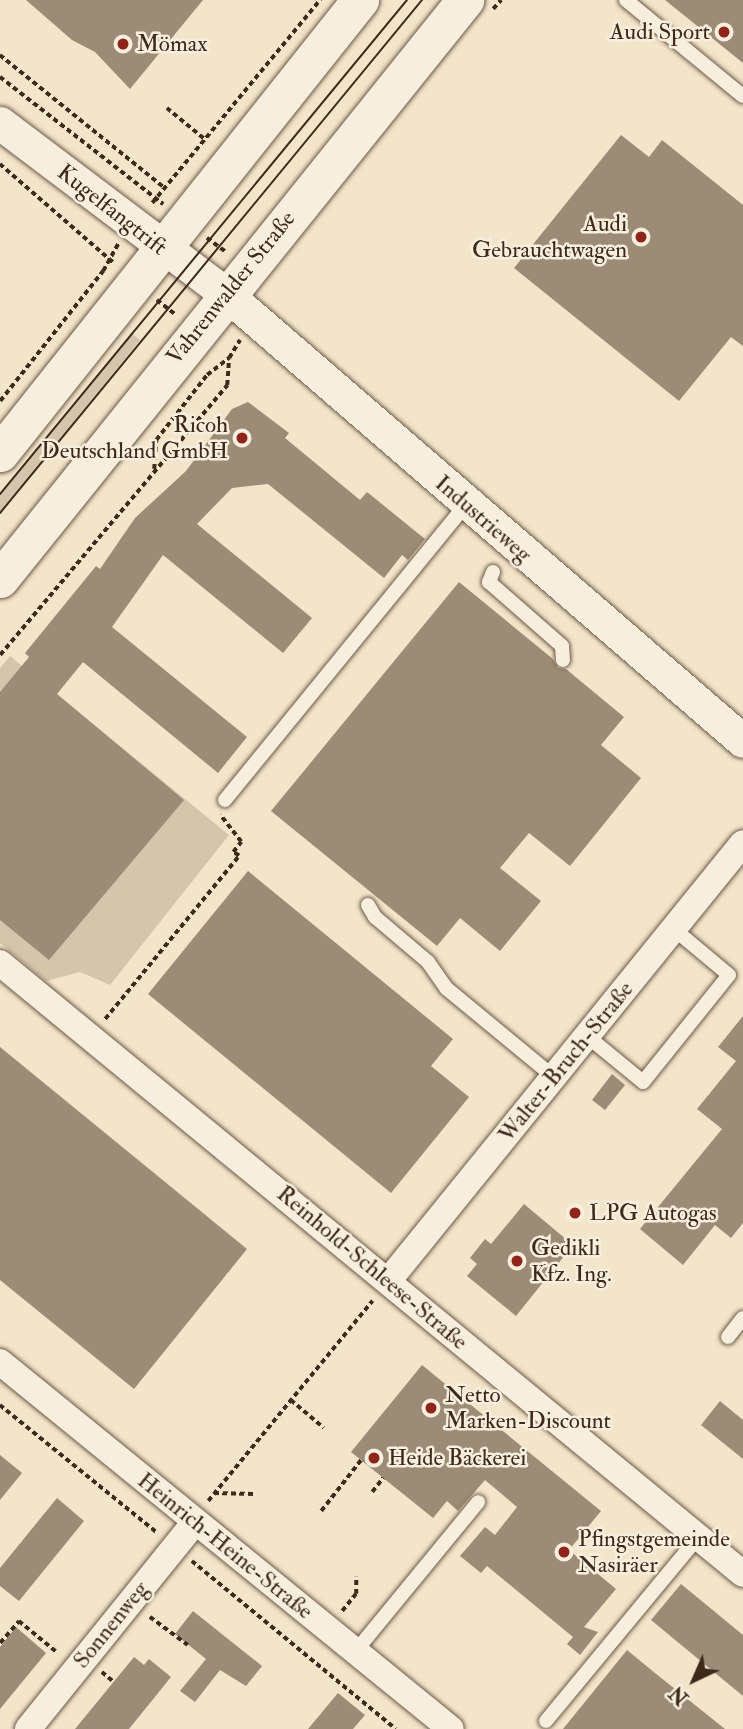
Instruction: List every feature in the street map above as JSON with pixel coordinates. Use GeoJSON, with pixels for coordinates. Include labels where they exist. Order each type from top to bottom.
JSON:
{"type":"FeatureCollection","features":[{"type":"Feature","properties":{"kind":"main road"},"geometry":{"type":"LineString","coordinates":[[0,453],[360,0]]}},
{"type":"Feature","properties":{"kind":"main road","name":"Vahrenwalder Straße"},"geometry":{"type":"LineString","coordinates":[[0,579],[196,331],[466,0]]}},
{"type":"Feature","properties":{"kind":"street","name":"Kugelfangtrift"},"geometry":{"type":"LineString","coordinates":[[0,123],[237,281]]}},
{"type":"Feature","properties":{"kind":"street","name":"Industrieweg"},"geometry":{"type":"LineString","coordinates":[[237,281],[466,504],[743,740]]}},
{"type":"Feature","properties":{"kind":"street","name":"Walter-Bruch-Straße"},"geometry":{"type":"LineString","coordinates":[[389,1280],[743,843]]}},
{"type":"Feature","properties":{"kind":"street","name":"Reinhold-Schleese-Straße"},"geometry":{"type":"LineString","coordinates":[[0,963],[389,1280],[743,1574]]}},
{"type":"Feature","properties":{"kind":"street","name":"Heinrich-Heine-Straße"},"geometry":{"type":"LineString","coordinates":[[0,1362],[163,1496],[195,1510],[355,1652],[451,1729]]}},
{"type":"Feature","properties":{"kind":"street","name":"Sonnenweg"},"geometry":{"type":"LineString","coordinates":[[28,1729],[174,1547],[195,1510]]}},
{"type":"Feature","properties":{"kind":"lane"},"geometry":{"type":"LineString","coordinates":[[634,2],[743,96]]}},
{"type":"Feature","properties":{"kind":"lane"},"geometry":{"type":"LineString","coordinates":[[225,800],[466,504]]}},
{"type":"Feature","properties":{"kind":"lane"},"geometry":{"type":"LineString","coordinates":[[493,572],[489,582],[562,646],[563,660]]}},
{"type":"Feature","properties":{"kind":"lane"},"geometry":{"type":"LineString","coordinates":[[368,905],[375,917],[428,962],[446,988],[554,1077]]}},
{"type":"Feature","properties":{"kind":"lane"},"geometry":{"type":"LineString","coordinates":[[587,1036],[643,1082],[729,975],[674,929]]}},
{"type":"Feature","properties":{"kind":"lane"},"geometry":{"type":"LineString","coordinates":[[728,1337],[743,1318]]}},
{"type":"Feature","properties":{"kind":"lane"},"geometry":{"type":"LineString","coordinates":[[355,1652],[478,1502]]}},
{"type":"Feature","properties":{"kind":"lane"},"geometry":{"type":"LineString","coordinates":[[545,1720],[698,1538]]}},
{"type":"Feature","properties":{"kind":"path"},"geometry":{"type":"LineString","coordinates":[[0,55],[166,189],[320,0]]}},
{"type":"Feature","properties":{"kind":"path"},"geometry":{"type":"LineString","coordinates":[[0,77],[157,197],[171,237],[212,240],[237,281]]}},
{"type":"Feature","properties":{"kind":"path"},"geometry":{"type":"LineString","coordinates":[[167,108],[206,140]]}},
{"type":"Feature","properties":{"kind":"path"},"geometry":{"type":"LineString","coordinates":[[0,164],[107,258],[229,359]]}},
{"type":"Feature","properties":{"kind":"path"},"geometry":{"type":"LineString","coordinates":[[0,401],[103,271],[107,258]]}},
{"type":"Feature","properties":{"kind":"path"},"geometry":{"type":"LineString","coordinates":[[153,469],[156,440],[207,375],[229,359]]}},
{"type":"Feature","properties":{"kind":"path"},"geometry":{"type":"LineString","coordinates":[[0,655],[153,469],[164,464],[227,385],[229,359]]}},
{"type":"Feature","properties":{"kind":"path"},"geometry":{"type":"LineString","coordinates":[[82,1030],[239,856],[233,852],[241,842],[220,820],[225,800]]}},
{"type":"Feature","properties":{"kind":"path"},"geometry":{"type":"LineString","coordinates":[[195,1510],[205,1505],[389,1280]]}},
{"type":"Feature","properties":{"kind":"path"},"geometry":{"type":"LineString","coordinates":[[291,1400],[324,1428]]}},
{"type":"Feature","properties":{"kind":"path"},"geometry":{"type":"LineString","coordinates":[[0,1405],[396,1729]]}},
{"type":"Feature","properties":{"kind":"path"},"geometry":{"type":"LineString","coordinates":[[321,1511],[362,1460]]}},
{"type":"Feature","properties":{"kind":"path"},"geometry":{"type":"LineString","coordinates":[[372,1492],[383,1478]]}},
{"type":"Feature","properties":{"kind":"path"},"geometry":{"type":"LineString","coordinates":[[215,1493],[254,1494]]}},
{"type":"Feature","properties":{"kind":"path"},"geometry":{"type":"LineString","coordinates":[[142,1521],[163,1496]]}},
{"type":"Feature","properties":{"kind":"path"},"geometry":{"type":"LineString","coordinates":[[337,1618],[356,1594],[356,1577]]}},
{"type":"Feature","properties":{"kind":"path"},"geometry":{"type":"LineString","coordinates":[[146,1614],[188,1645]]}},
{"type":"Feature","properties":{"kind":"path"},"geometry":{"type":"LineString","coordinates":[[0,1643],[19,1621],[60,1654]]}},
{"type":"Feature","properties":{"kind":"path"},"geometry":{"type":"LineString","coordinates":[[100,1671],[114,1682]]}},
{"type":"Feature","properties":{"kind":"shaded area"},"geometry":{"type":"Polygon","coordinates":[[[131,333],[140,340],[0,513],[0,494],[131,333]]]}},
{"type":"Feature","properties":{"kind":"shaded area"},"geometry":{"type":"Polygon","coordinates":[[[10,656],[229,835],[110,985],[80,972],[46,981],[0,943],[0,668],[10,656]]]}},
{"type":"Feature","properties":{"kind":"building","name":"Mömax"},"geometry":{"type":"Polygon","coordinates":[[[26,0],[203,0],[130,89],[95,52],[72,40],[26,0]]]}},
{"type":"Feature","properties":{"kind":"building","name":"Audi Sport"},"geometry":{"type":"Polygon","coordinates":[[[665,0],[743,0],[743,63],[665,0]]]}},
{"type":"Feature","properties":{"kind":"building","name":"Audi Gebrauchtwagen"},"geometry":{"type":"Polygon","coordinates":[[[621,135],[649,157],[662,140],[743,205],[743,346],[731,337],[679,401],[514,268],[621,135]]]}},
{"type":"Feature","properties":{"kind":"building"},"geometry":{"type":"Polygon","coordinates":[[[248,402],[289,433],[285,438],[360,500],[367,492],[425,539],[408,560],[402,555],[384,578],[268,484],[232,488],[197,524],[312,618],[283,653],[163,555],[112,627],[247,737],[218,773],[83,662],[57,694],[184,800],[49,960],[0,920],[0,692],[29,657],[25,653],[96,566],[100,569],[135,518],[186,471],[232,409],[248,402]]]}},
{"type":"Feature","properties":{"kind":"building"},"geometry":{"type":"Polygon","coordinates":[[[459,582],[553,659],[558,668],[566,669],[624,717],[601,745],[641,778],[570,866],[529,833],[500,868],[541,901],[500,951],[460,918],[437,946],[271,811],[459,582]]]}},
{"type":"Feature","properties":{"kind":"building"},"geometry":{"type":"Polygon","coordinates":[[[248,871],[453,1039],[431,1066],[469,1097],[391,1193],[148,994],[248,871]]]}},
{"type":"Feature","properties":{"kind":"building"},"geometry":{"type":"Polygon","coordinates":[[[743,1016],[743,1223],[731,1238],[715,1225],[683,1265],[640,1229],[722,1129],[697,1109],[736,1061],[718,1047],[743,1016]]]}},
{"type":"Feature","properties":{"kind":"building"},"geometry":{"type":"Polygon","coordinates":[[[0,1047],[247,1249],[134,1389],[0,1280],[0,1047]]]}},
{"type":"Feature","properties":{"kind":"building"},"geometry":{"type":"Polygon","coordinates":[[[612,1074],[625,1085],[605,1110],[592,1100],[612,1074]]]}},
{"type":"Feature","properties":{"kind":"building","name":"Gedikli Kfz. Ing."},"geometry":{"type":"Polygon","coordinates":[[[524,1204],[573,1245],[516,1316],[467,1276],[477,1264],[470,1258],[485,1239],[491,1244],[524,1204]]]}},
{"type":"Feature","properties":{"kind":"building"},"geometry":{"type":"Polygon","coordinates":[[[422,1365],[601,1511],[569,1550],[616,1589],[584,1627],[598,1632],[580,1655],[567,1644],[573,1637],[487,1566],[481,1573],[460,1556],[485,1527],[495,1535],[517,1507],[485,1480],[458,1511],[447,1501],[433,1518],[351,1452],[422,1365]]]}},
{"type":"Feature","properties":{"kind":"building"},"geometry":{"type":"Polygon","coordinates":[[[720,1401],[743,1420],[743,1459],[701,1425],[720,1401]]]}},
{"type":"Feature","properties":{"kind":"building"},"geometry":{"type":"Polygon","coordinates":[[[0,1455],[22,1473],[0,1500],[0,1455]]]}},
{"type":"Feature","properties":{"kind":"building"},"geometry":{"type":"Polygon","coordinates":[[[57,1498],[84,1521],[19,1601],[0,1586],[0,1568],[57,1498]]]}},
{"type":"Feature","properties":{"kind":"building"},"geometry":{"type":"Polygon","coordinates":[[[681,1584],[743,1635],[743,1696],[651,1620],[681,1584]]]}},
{"type":"Feature","properties":{"kind":"building"},"geometry":{"type":"Polygon","coordinates":[[[193,1611],[262,1666],[246,1686],[220,1670],[195,1702],[180,1691],[206,1659],[175,1634],[193,1611]]]}},
{"type":"Feature","properties":{"kind":"building"},"geometry":{"type":"Polygon","coordinates":[[[16,1627],[46,1653],[0,1709],[0,1647],[16,1627]]]}},
{"type":"Feature","properties":{"kind":"building"},"geometry":{"type":"Polygon","coordinates":[[[627,1650],[655,1673],[725,1729],[563,1729],[627,1650]]]}},
{"type":"Feature","properties":{"kind":"building"},"geometry":{"type":"Polygon","coordinates":[[[134,1657],[144,1665],[149,1659],[171,1677],[129,1729],[75,1729],[134,1657]]]}},
{"type":"Feature","properties":{"kind":"building"},"geometry":{"type":"Polygon","coordinates":[[[338,1693],[365,1715],[353,1729],[308,1729],[338,1693]]]}},
{"type":"Feature","properties":{"kind":"tram line"},"geometry":{"type":"LineString","coordinates":[[0,494],[407,0]]}},
{"type":"Feature","properties":{"kind":"tram line"},"geometry":{"type":"LineString","coordinates":[[0,513],[422,0]]}},
{"type":"Feature","properties":{"kind":"place","name":"Audi Sport"},"geometry":{"type":"Point","coordinates":[724,32]}},
{"type":"Feature","properties":{"kind":"place","name":"Mömax"},"geometry":{"type":"Point","coordinates":[123,44]}},
{"type":"Feature","properties":{"kind":"place","name":"Audi Gebrauchtwagen"},"geometry":{"type":"Point","coordinates":[641,237]}},
{"type":"Feature","properties":{"kind":"place","name":"Ricoh Deutschland GmbH"},"geometry":{"type":"Point","coordinates":[242,438]}},
{"type":"Feature","properties":{"kind":"place","name":"LPG Autogas"},"geometry":{"type":"Point","coordinates":[575,1213]}},
{"type":"Feature","properties":{"kind":"place","name":"Gedikli Kfz. Ing."},"geometry":{"type":"Point","coordinates":[517,1261]}},
{"type":"Feature","properties":{"kind":"place","name":"Netto Marken-Discount"},"geometry":{"type":"Point","coordinates":[431,1408]}},
{"type":"Feature","properties":{"kind":"place","name":"Heide Bäckerei"},"geometry":{"type":"Point","coordinates":[374,1458]}},
{"type":"Feature","properties":{"kind":"place","name":"Pfingstgemeinde Nasiräer"},"geometry":{"type":"Point","coordinates":[564,1552]}}]}
